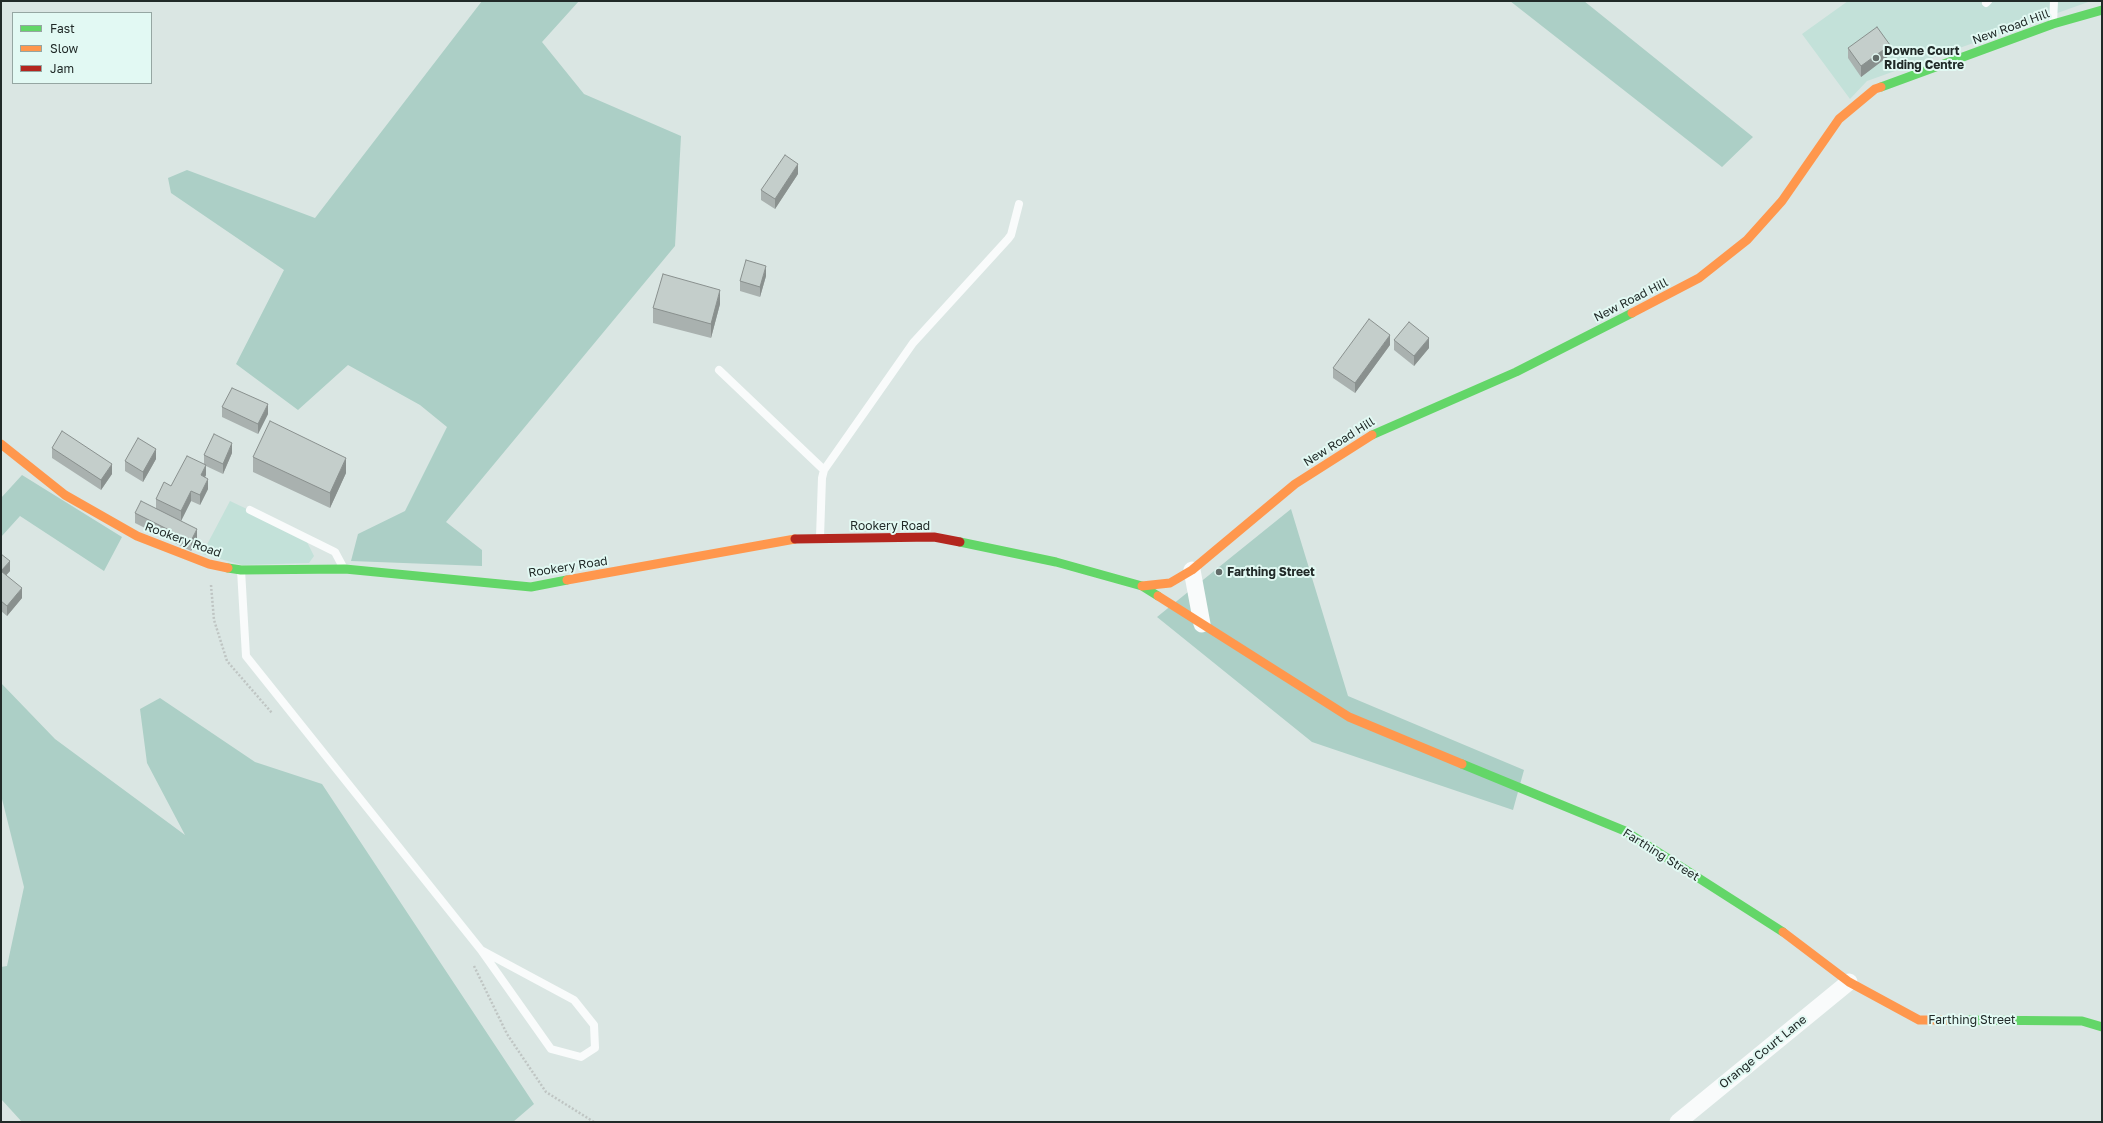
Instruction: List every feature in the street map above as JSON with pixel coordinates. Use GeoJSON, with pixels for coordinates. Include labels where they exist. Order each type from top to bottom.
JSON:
{"type":"FeatureCollection","features":[{"type":"Feature","properties":{"kind":"street","name":"New Road Hill"},"geometry":{"type":"LineString","coordinates":[[1142,586],[1170,583],[1192,570],[1295,484],[1379,431],[1516,372],[1699,278],[1747,240],[1782,201],[1838,119],[1875,89],[2053,24],[2102,10]]}},
{"type":"Feature","properties":{"kind":"street","name":"Rookery Road"},"geometry":{"type":"LineString","coordinates":[[1,444],[65,495],[137,536],[209,564],[241,570],[345,569],[531,587],[799,538],[934,537],[1056,562],[1142,586]]}},
{"type":"Feature","properties":{"kind":"street"},"geometry":{"type":"LineString","coordinates":[[1192,570],[1202,624]]}},
{"type":"Feature","properties":{"kind":"street","name":"Farthing Street"},"geometry":{"type":"LineString","coordinates":[[1142,586],[1349,717],[1625,831],[1792,938],[1849,982],[1919,1020],[2082,1021],[2102,1027]]}},
{"type":"Feature","properties":{"kind":"street","name":"Orange Court Lane"},"geometry":{"type":"LineString","coordinates":[[1678,1122],[1849,982]]}},
{"type":"Feature","properties":{"kind":"lane"},"geometry":{"type":"LineString","coordinates":[[2053,24],[2054,1]]}},
{"type":"Feature","properties":{"kind":"lane"},"geometry":{"type":"LineString","coordinates":[[820,538],[822,478],[824,470],[913,343],[1011,235],[1019,204]]}},
{"type":"Feature","properties":{"kind":"lane"},"geometry":{"type":"LineString","coordinates":[[719,370],[824,470]]}},
{"type":"Feature","properties":{"kind":"lane"},"geometry":{"type":"LineString","coordinates":[[250,510],[335,552],[345,569]]}},
{"type":"Feature","properties":{"kind":"lane"},"geometry":{"type":"LineString","coordinates":[[241,570],[246,656],[481,950],[551,1049],[581,1057],[595,1048],[594,1025],[574,1000],[481,950]]}},
{"type":"Feature","properties":{"kind":"green space"},"geometry":{"type":"Polygon","coordinates":[[[482,1],[579,1],[542,42],[584,94],[681,136],[675,246],[446,522],[482,550],[482,566],[351,561],[358,534],[405,511],[447,427],[420,405],[348,365],[298,410],[236,364],[284,270],[171,193],[168,178],[187,170],[315,218],[482,1]]]}},
{"type":"Feature","properties":{"kind":"green space"},"geometry":{"type":"Polygon","coordinates":[[[1510,1],[1584,1],[1753,137],[1722,167],[1510,1]]]}},
{"type":"Feature","properties":{"kind":"green space","name":"Downe Court RIding Centre"},"geometry":{"type":"Polygon","coordinates":[[[1848,1],[2091,1],[1867,81],[1850,99],[1802,34],[1848,1]]]}},
{"type":"Feature","properties":{"kind":"green space"},"geometry":{"type":"Polygon","coordinates":[[[22,475],[122,537],[104,571],[20,516],[1,537],[1,498],[22,475]]]}},
{"type":"Feature","properties":{"kind":"green space"},"geometry":{"type":"Polygon","coordinates":[[[230,501],[304,536],[314,556],[309,563],[242,565],[202,554],[230,501]]]}},
{"type":"Feature","properties":{"kind":"green space"},"geometry":{"type":"Polygon","coordinates":[[[1291,509],[1348,696],[1524,770],[1513,810],[1312,742],[1157,617],[1291,509]]]}},
{"type":"Feature","properties":{"kind":"green space"},"geometry":{"type":"Polygon","coordinates":[[[1,683],[55,739],[185,835],[147,763],[140,709],[160,698],[255,762],[322,784],[534,1104],[513,1122],[22,1122],[1,1099],[1,967],[7,966],[24,887],[1,795],[1,683]]]}},
{"type":"Feature","properties":{"kind":"building"},"geometry":{"type":"Polygon","coordinates":[[[1877,27],[1890,45],[1861,66],[1848,48],[1877,27]]]}},
{"type":"Feature","properties":{"kind":"building"},"geometry":{"type":"Polygon","coordinates":[[[785,155],[798,164],[775,199],[761,190],[785,155]]]}},
{"type":"Feature","properties":{"kind":"building"},"geometry":{"type":"Polygon","coordinates":[[[746,260],[766,266],[760,287],[740,281],[746,260]]]}},
{"type":"Feature","properties":{"kind":"building"},"geometry":{"type":"Polygon","coordinates":[[[663,274],[720,290],[711,324],[653,308],[663,274]]]}},
{"type":"Feature","properties":{"kind":"building"},"geometry":{"type":"Polygon","coordinates":[[[1369,319],[1390,335],[1355,383],[1333,368],[1369,319]]]}},
{"type":"Feature","properties":{"kind":"building"},"geometry":{"type":"Polygon","coordinates":[[[1409,322],[1429,338],[1414,356],[1394,340],[1409,322]]]}},
{"type":"Feature","properties":{"kind":"building"},"geometry":{"type":"Polygon","coordinates":[[[232,388],[268,404],[258,424],[222,407],[232,388]]]}},
{"type":"Feature","properties":{"kind":"building"},"geometry":{"type":"Polygon","coordinates":[[[270,421],[346,458],[330,493],[253,457],[270,421]]]}},
{"type":"Feature","properties":{"kind":"building"},"geometry":{"type":"Polygon","coordinates":[[[62,431],[112,464],[101,480],[52,448],[62,431]]]}},
{"type":"Feature","properties":{"kind":"building"},"geometry":{"type":"Polygon","coordinates":[[[214,434],[232,443],[223,464],[204,455],[214,434]]]}},
{"type":"Feature","properties":{"kind":"building"},"geometry":{"type":"Polygon","coordinates":[[[138,438],[156,449],[143,472],[125,461],[138,438]]]}},
{"type":"Feature","properties":{"kind":"building"},"geometry":{"type":"Polygon","coordinates":[[[187,456],[206,465],[201,475],[208,479],[200,495],[191,491],[181,511],[156,499],[164,482],[171,486],[187,456]]]}},
{"type":"Feature","properties":{"kind":"building"},"geometry":{"type":"Polygon","coordinates":[[[141,501],[197,529],[191,541],[135,513],[141,501]]]}},
{"type":"Feature","properties":{"kind":"building"},"geometry":{"type":"Polygon","coordinates":[[[1,554],[10,561],[1,571],[1,554]]]}},
{"type":"Feature","properties":{"kind":"building"},"geometry":{"type":"Polygon","coordinates":[[[1,571],[22,588],[7,606],[1,601],[1,571]]]}},
{"type":"Feature","properties":{"kind":"traffic: fast"},"geometry":{"type":"LineString","coordinates":[[1881,87],[2053,24],[2102,10]]}},
{"type":"Feature","properties":{"kind":"traffic: fast"},"geometry":{"type":"LineString","coordinates":[[1372,435],[1516,372],[1632,313]]}},
{"type":"Feature","properties":{"kind":"traffic: fast"},"geometry":{"type":"LineString","coordinates":[[960,542],[1056,562],[1142,586],[1158,596]]}},
{"type":"Feature","properties":{"kind":"traffic: fast"},"geometry":{"type":"LineString","coordinates":[[228,568],[241,570],[345,569],[531,587],[567,580]]}},
{"type":"Feature","properties":{"kind":"traffic: fast"},"geometry":{"type":"LineString","coordinates":[[1462,764],[1625,831],[1783,932]]}},
{"type":"Feature","properties":{"kind":"traffic: fast"},"geometry":{"type":"LineString","coordinates":[[1964,1020],[2082,1021],[2102,1027]]}},
{"type":"Feature","properties":{"kind":"traffic: slow"},"geometry":{"type":"LineString","coordinates":[[1632,313],[1699,278],[1747,240],[1782,201],[1839,119],[1875,89],[1881,87]]}},
{"type":"Feature","properties":{"kind":"traffic: slow"},"geometry":{"type":"LineString","coordinates":[[1142,586],[1170,583],[1192,570],[1295,484],[1372,435]]}},
{"type":"Feature","properties":{"kind":"traffic: slow"},"geometry":{"type":"LineString","coordinates":[[1,444],[65,495],[137,536],[209,564],[228,568]]}},
{"type":"Feature","properties":{"kind":"traffic: slow"},"geometry":{"type":"LineString","coordinates":[[567,580],[795,539]]}},
{"type":"Feature","properties":{"kind":"traffic: slow"},"geometry":{"type":"LineString","coordinates":[[1158,596],[1349,717],[1462,764]]}},
{"type":"Feature","properties":{"kind":"traffic: slow"},"geometry":{"type":"LineString","coordinates":[[1783,932],[1849,982],[1919,1020],[1964,1020]]}},
{"type":"Feature","properties":{"kind":"traffic: jam"},"geometry":{"type":"LineString","coordinates":[[795,539],[934,537],[960,542]]}},
{"type":"Feature","properties":{"kind":"place","name":"Downe Court RIding Centre"},"geometry":{"type":"Point","coordinates":[1876,58]}},
{"type":"Feature","properties":{"kind":"place","name":"Farthing Street"},"geometry":{"type":"Point","coordinates":[1219,572]}}]}
